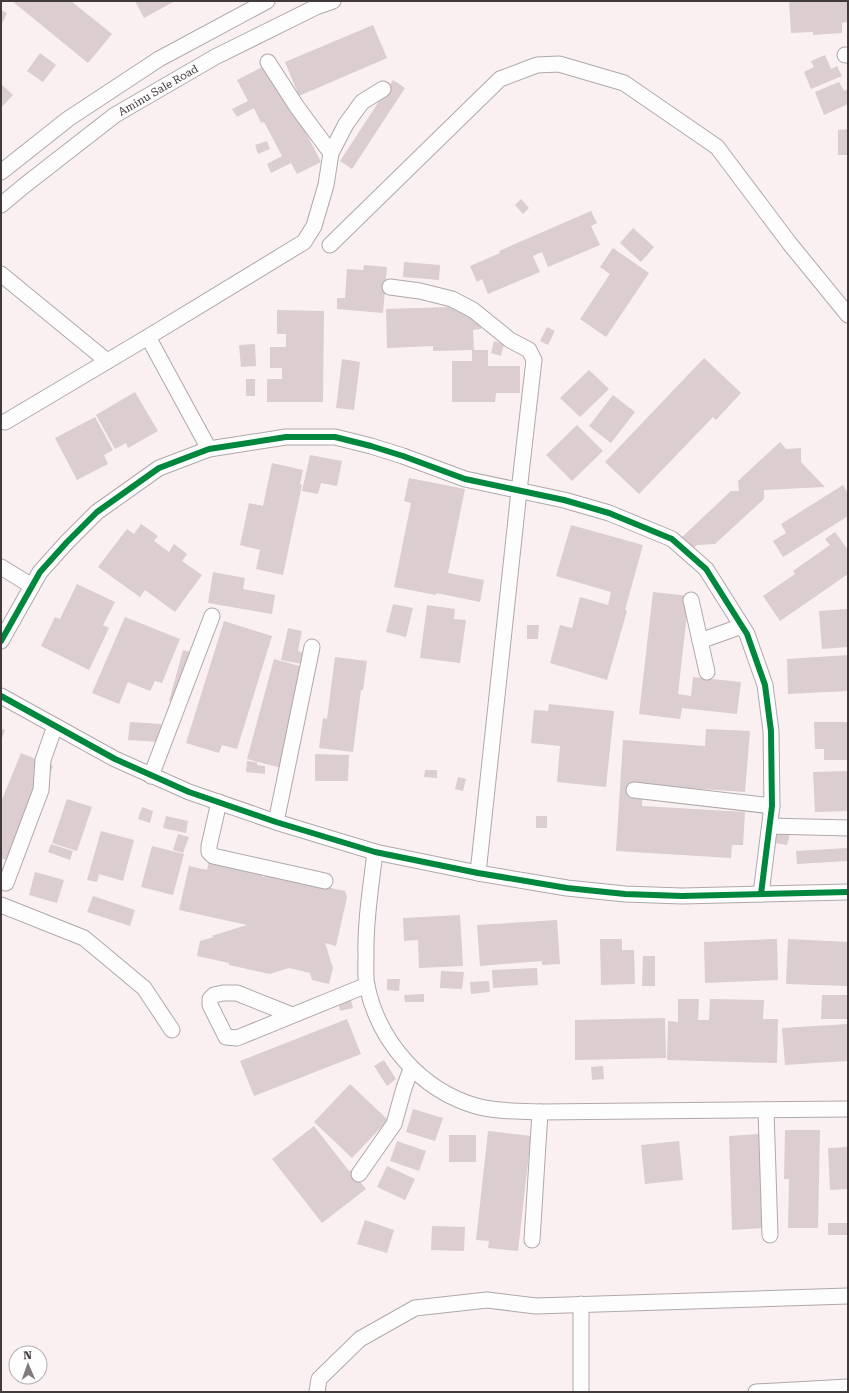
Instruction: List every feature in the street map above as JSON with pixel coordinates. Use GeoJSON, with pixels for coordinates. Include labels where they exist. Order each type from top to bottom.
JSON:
{"type":"FeatureCollection","features":[{"type":"Feature","properties":{"kind":"street"},"geometry":{"type":"LineString","coordinates":[[1,172],[68,119],[159,59],[267,1]]}},
{"type":"Feature","properties":{"kind":"street","name":"Aminu Sale Road"},"geometry":{"type":"LineString","coordinates":[[1,206],[25,185],[115,116],[215,57],[316,7],[333,1]]}},
{"type":"Feature","properties":{"kind":"street"},"geometry":{"type":"LineString","coordinates":[[268,62],[297,107],[331,153]]}},
{"type":"Feature","properties":{"kind":"street"},"geometry":{"type":"LineString","coordinates":[[330,245],[500,79],[537,65],[559,64],[624,84],[717,147],[790,244],[848,315]]}},
{"type":"Feature","properties":{"kind":"street"},"geometry":{"type":"LineString","coordinates":[[5,422],[304,242],[314,226],[326,185],[331,153],[346,124],[362,102],[383,89]]}},
{"type":"Feature","properties":{"kind":"street"},"geometry":{"type":"LineString","coordinates":[[1,274],[107,361]]}},
{"type":"Feature","properties":{"kind":"street"},"geometry":{"type":"LineString","coordinates":[[390,287],[420,291],[452,299],[472,310],[510,340],[529,350],[534,360],[478,873]]}},
{"type":"Feature","properties":{"kind":"street"},"geometry":{"type":"LineString","coordinates":[[148,337],[209,448]]}},
{"type":"Feature","properties":{"kind":"street"},"geometry":{"type":"LineString","coordinates":[[1,641],[40,572],[97,512],[159,468],[209,448],[286,437],[335,437],[403,456],[464,479],[564,500],[609,513],[672,540],[706,569],[747,634],[765,685],[771,731],[772,806],[761,894]]}},
{"type":"Feature","properties":{"kind":"street"},"geometry":{"type":"LineString","coordinates":[[1,567],[32,586]]}},
{"type":"Feature","properties":{"kind":"street"},"geometry":{"type":"LineString","coordinates":[[691,600],[707,672]]}},
{"type":"Feature","properties":{"kind":"street"},"geometry":{"type":"LineString","coordinates":[[151,776],[212,616]]}},
{"type":"Feature","properties":{"kind":"street"},"geometry":{"type":"LineString","coordinates":[[700,640],[742,626]]}},
{"type":"Feature","properties":{"kind":"street"},"geometry":{"type":"LineString","coordinates":[[276,822],[312,647]]}},
{"type":"Feature","properties":{"kind":"street"},"geometry":{"type":"LineString","coordinates":[[1,696],[115,759],[189,792],[276,822],[375,852],[478,873],[567,888],[625,894],[682,896],[848,892]]}},
{"type":"Feature","properties":{"kind":"street"},"geometry":{"type":"LineString","coordinates":[[6,883],[41,790],[43,760],[55,726]]}},
{"type":"Feature","properties":{"kind":"street"},"geometry":{"type":"LineString","coordinates":[[634,790],[772,806]]}},
{"type":"Feature","properties":{"kind":"street"},"geometry":{"type":"LineString","coordinates":[[218,802],[209,846],[209,852],[213,856],[325,881]]}},
{"type":"Feature","properties":{"kind":"street"},"geometry":{"type":"LineString","coordinates":[[770,826],[848,828]]}},
{"type":"Feature","properties":{"kind":"street"},"geometry":{"type":"LineString","coordinates":[[375,852],[365,936],[367,985],[374,1009],[387,1036],[411,1068],[425,1080],[450,1096],[477,1106],[504,1111],[540,1112],[848,1109]]}},
{"type":"Feature","properties":{"kind":"street"},"geometry":{"type":"LineString","coordinates":[[1,905],[84,938],[144,988],[172,1030]]}},
{"type":"Feature","properties":{"kind":"street"},"geometry":{"type":"LineString","coordinates":[[292,1015],[237,993],[223,993],[214,995],[210,999],[210,1005],[226,1037],[237,1038],[367,985]]}},
{"type":"Feature","properties":{"kind":"street"},"geometry":{"type":"LineString","coordinates":[[359,1174],[394,1124],[411,1068]]}},
{"type":"Feature","properties":{"kind":"street"},"geometry":{"type":"LineString","coordinates":[[766,1110],[770,1235]]}},
{"type":"Feature","properties":{"kind":"street"},"geometry":{"type":"LineString","coordinates":[[532,1240],[540,1112]]}},
{"type":"Feature","properties":{"kind":"street"},"geometry":{"type":"LineString","coordinates":[[317,1392],[319,1379],[360,1339],[415,1308],[487,1300],[536,1306],[848,1296]]}},
{"type":"Feature","properties":{"kind":"street"},"geometry":{"type":"LineString","coordinates":[[581,1304],[581,1392]]}},
{"type":"Feature","properties":{"kind":"street"},"geometry":{"type":"LineString","coordinates":[[756,1392],[848,1387]]}},
{"type":"Feature","properties":{"kind":"building"},"geometry":{"type":"Polygon","coordinates":[[[12,1],[71,1],[112,34],[88,63],[12,1]]]}},
{"type":"Feature","properties":{"kind":"building"},"geometry":{"type":"Polygon","coordinates":[[[135,1],[175,1],[144,18],[135,1]]]}},
{"type":"Feature","properties":{"kind":"building"},"geometry":{"type":"Polygon","coordinates":[[[789,1],[848,1],[848,22],[842,23],[842,33],[813,35],[813,32],[791,33],[789,1]]]}},
{"type":"Feature","properties":{"kind":"building"},"geometry":{"type":"Polygon","coordinates":[[[1,10],[7,13],[1,26],[1,10]]]}},
{"type":"Feature","properties":{"kind":"building"},"geometry":{"type":"Polygon","coordinates":[[[373,25],[387,58],[299,96],[285,62],[373,25]]]}},
{"type":"Feature","properties":{"kind":"building"},"geometry":{"type":"Polygon","coordinates":[[[40,53],[56,65],[43,82],[27,71],[40,53]]]}},
{"type":"Feature","properties":{"kind":"building"},"geometry":{"type":"Polygon","coordinates":[[[825,55],[831,69],[837,66],[842,76],[811,89],[804,72],[814,67],[811,61],[825,55]]]}},
{"type":"Feature","properties":{"kind":"building"},"geometry":{"type":"Polygon","coordinates":[[[270,63],[321,162],[297,174],[291,163],[271,173],[267,164],[282,156],[264,122],[261,123],[254,108],[237,117],[232,109],[248,101],[237,80],[270,63]]]}},
{"type":"Feature","properties":{"kind":"building"},"geometry":{"type":"Polygon","coordinates":[[[393,80],[405,88],[352,169],[340,161],[393,80]]]}},
{"type":"Feature","properties":{"kind":"building"},"geometry":{"type":"Polygon","coordinates":[[[839,82],[844,91],[848,89],[848,104],[824,115],[815,92],[839,82]]]}},
{"type":"Feature","properties":{"kind":"building"},"geometry":{"type":"Polygon","coordinates":[[[1,84],[13,95],[1,108],[1,84]]]}},
{"type":"Feature","properties":{"kind":"building"},"geometry":{"type":"Polygon","coordinates":[[[848,129],[848,155],[838,155],[838,130],[848,129]]]}},
{"type":"Feature","properties":{"kind":"building"},"geometry":{"type":"Polygon","coordinates":[[[267,141],[270,149],[258,154],[255,145],[267,141]]]}},
{"type":"Feature","properties":{"kind":"building"},"geometry":{"type":"Polygon","coordinates":[[[521,199],[529,208],[523,214],[515,205],[521,199]]]}},
{"type":"Feature","properties":{"kind":"building"},"geometry":{"type":"Polygon","coordinates":[[[591,211],[597,223],[591,226],[600,245],[548,267],[542,252],[533,256],[540,272],[488,294],[482,279],[477,282],[470,266],[500,253],[499,251],[591,211]]]}},
{"type":"Feature","properties":{"kind":"building"},"geometry":{"type":"Polygon","coordinates":[[[633,228],[654,247],[641,262],[620,243],[633,228]]]}},
{"type":"Feature","properties":{"kind":"building"},"geometry":{"type":"Polygon","coordinates":[[[613,248],[649,273],[606,337],[580,319],[610,274],[600,267],[613,248]]]}},
{"type":"Feature","properties":{"kind":"building"},"geometry":{"type":"Polygon","coordinates":[[[404,262],[440,265],[439,280],[403,277],[404,262]]]}},
{"type":"Feature","properties":{"kind":"building"},"geometry":{"type":"Polygon","coordinates":[[[364,265],[387,267],[383,313],[337,309],[337,298],[345,298],[347,269],[363,270],[364,265]]]}},
{"type":"Feature","properties":{"kind":"building"},"geometry":{"type":"Polygon","coordinates":[[[480,306],[481,329],[473,330],[474,350],[488,350],[488,366],[520,366],[520,393],[496,393],[495,402],[452,402],[452,361],[472,361],[472,350],[433,351],[433,346],[387,348],[386,309],[480,306]]]}},
{"type":"Feature","properties":{"kind":"building"},"geometry":{"type":"Polygon","coordinates":[[[277,310],[324,311],[323,402],[267,402],[267,379],[282,379],[282,368],[270,368],[270,347],[286,347],[286,334],[277,334],[277,310]]]}},
{"type":"Feature","properties":{"kind":"building"},"geometry":{"type":"Polygon","coordinates":[[[547,327],[555,331],[548,345],[540,341],[547,327]]]}},
{"type":"Feature","properties":{"kind":"building"},"geometry":{"type":"Polygon","coordinates":[[[494,341],[504,344],[501,356],[491,353],[494,341]]]}},
{"type":"Feature","properties":{"kind":"building"},"geometry":{"type":"Polygon","coordinates":[[[255,344],[256,366],[241,367],[239,345],[255,344]]]}},
{"type":"Feature","properties":{"kind":"building"},"geometry":{"type":"Polygon","coordinates":[[[704,358],[741,393],[716,420],[713,417],[639,494],[605,462],[704,358]]]}},
{"type":"Feature","properties":{"kind":"building"},"geometry":{"type":"Polygon","coordinates":[[[342,359],[360,362],[354,410],[336,408],[342,359]]]}},
{"type":"Feature","properties":{"kind":"building"},"geometry":{"type":"Polygon","coordinates":[[[589,370],[609,389],[580,417],[560,398],[589,370]]]}},
{"type":"Feature","properties":{"kind":"building"},"geometry":{"type":"Polygon","coordinates":[[[246,379],[255,379],[255,396],[246,396],[246,379]]]}},
{"type":"Feature","properties":{"kind":"building"},"geometry":{"type":"Polygon","coordinates":[[[135,392],[158,431],[128,448],[126,443],[115,449],[96,415],[135,392]]]}},
{"type":"Feature","properties":{"kind":"building"},"geometry":{"type":"Polygon","coordinates":[[[613,395],[635,412],[611,443],[589,426],[613,395]]]}},
{"type":"Feature","properties":{"kind":"building"},"geometry":{"type":"Polygon","coordinates":[[[95,417],[113,450],[104,455],[108,464],[77,480],[55,438],[95,417]]]}},
{"type":"Feature","properties":{"kind":"building"},"geometry":{"type":"Polygon","coordinates":[[[577,425],[603,451],[572,481],[546,455],[577,425]]]}},
{"type":"Feature","properties":{"kind":"building"},"geometry":{"type":"Polygon","coordinates":[[[780,442],[786,449],[801,448],[801,462],[825,487],[764,490],[764,499],[715,544],[697,545],[692,550],[681,538],[731,491],[739,491],[738,481],[780,442]]]}},
{"type":"Feature","properties":{"kind":"building"},"geometry":{"type":"Polygon","coordinates":[[[310,455],[342,461],[337,486],[321,483],[318,494],[302,491],[310,455]]]}},
{"type":"Feature","properties":{"kind":"building"},"geometry":{"type":"Polygon","coordinates":[[[272,463],[303,470],[300,484],[302,485],[283,575],[256,569],[260,550],[240,545],[249,503],[263,506],[272,463]]]}},
{"type":"Feature","properties":{"kind":"building"},"geometry":{"type":"Polygon","coordinates":[[[409,478],[465,489],[448,573],[484,580],[480,602],[436,593],[436,595],[394,587],[411,503],[404,501],[409,478]]]}},
{"type":"Feature","properties":{"kind":"building"},"geometry":{"type":"Polygon","coordinates":[[[843,485],[848,493],[848,516],[783,557],[773,541],[786,533],[781,524],[843,485]]]}},
{"type":"Feature","properties":{"kind":"building"},"geometry":{"type":"Polygon","coordinates":[[[141,524],[158,536],[154,541],[169,552],[174,544],[187,554],[182,561],[202,575],[175,612],[145,590],[140,597],[98,567],[127,529],[134,534],[141,524]]]}},
{"type":"Feature","properties":{"kind":"building"},"geometry":{"type":"Polygon","coordinates":[[[571,525],[643,545],[625,610],[627,611],[607,680],[550,663],[560,625],[572,628],[580,597],[608,605],[611,592],[556,576],[571,525]]]}},
{"type":"Feature","properties":{"kind":"building"},"geometry":{"type":"Polygon","coordinates":[[[835,532],[848,550],[848,574],[780,621],[763,596],[795,574],[793,571],[830,545],[825,539],[835,532]]]}},
{"type":"Feature","properties":{"kind":"building"},"geometry":{"type":"Polygon","coordinates":[[[213,572],[245,578],[243,589],[275,595],[272,614],[208,603],[213,572]]]}},
{"type":"Feature","properties":{"kind":"building"},"geometry":{"type":"Polygon","coordinates":[[[77,584],[115,602],[103,625],[109,628],[89,670],[41,646],[55,617],[60,619],[77,584]]]}},
{"type":"Feature","properties":{"kind":"building"},"geometry":{"type":"Polygon","coordinates":[[[653,592],[689,596],[678,694],[691,696],[693,677],[741,682],[737,714],[682,708],[680,719],[639,714],[653,592]]]}},
{"type":"Feature","properties":{"kind":"building"},"geometry":{"type":"Polygon","coordinates":[[[393,604],[413,608],[406,637],[386,632],[393,604]]]}},
{"type":"Feature","properties":{"kind":"building"},"geometry":{"type":"Polygon","coordinates":[[[427,605],[455,609],[454,619],[466,620],[460,663],[420,658],[427,605]]]}},
{"type":"Feature","properties":{"kind":"building"},"geometry":{"type":"Polygon","coordinates":[[[848,609],[848,647],[822,649],[819,611],[848,609]]]}},
{"type":"Feature","properties":{"kind":"building"},"geometry":{"type":"Polygon","coordinates":[[[125,617],[180,639],[162,683],[155,681],[150,691],[128,682],[119,704],[92,693],[125,617]]]}},
{"type":"Feature","properties":{"kind":"building"},"geometry":{"type":"Polygon","coordinates":[[[224,621],[272,636],[237,749],[222,745],[219,753],[186,743],[224,621]]]}},
{"type":"Feature","properties":{"kind":"building"},"geometry":{"type":"Polygon","coordinates":[[[527,625],[539,625],[538,639],[527,639],[527,625]]]}},
{"type":"Feature","properties":{"kind":"building"},"geometry":{"type":"Polygon","coordinates":[[[288,628],[302,631],[298,651],[304,653],[302,664],[281,660],[288,628]]]}},
{"type":"Feature","properties":{"kind":"building"},"geometry":{"type":"Polygon","coordinates":[[[183,650],[195,653],[181,704],[169,701],[183,650]]]}},
{"type":"Feature","properties":{"kind":"building"},"geometry":{"type":"Polygon","coordinates":[[[848,655],[848,691],[788,694],[787,659],[848,655]]]}},
{"type":"Feature","properties":{"kind":"building"},"geometry":{"type":"Polygon","coordinates":[[[335,657],[367,661],[363,690],[361,690],[353,752],[319,748],[323,718],[327,719],[335,657]]]}},
{"type":"Feature","properties":{"kind":"building"},"geometry":{"type":"Polygon","coordinates":[[[274,659],[303,667],[285,769],[247,759],[274,659]]]}},
{"type":"Feature","properties":{"kind":"building"},"geometry":{"type":"Polygon","coordinates":[[[549,704],[614,711],[606,787],[557,782],[560,746],[531,743],[534,710],[548,711],[549,704]]]}},
{"type":"Feature","properties":{"kind":"building"},"geometry":{"type":"Polygon","coordinates":[[[130,722],[161,724],[160,742],[128,740],[130,722]]]}},
{"type":"Feature","properties":{"kind":"building"},"geometry":{"type":"Polygon","coordinates":[[[814,722],[848,722],[848,760],[824,760],[824,749],[815,749],[814,722]]]}},
{"type":"Feature","properties":{"kind":"building"},"geometry":{"type":"Polygon","coordinates":[[[1,728],[5,730],[1,741],[1,728]]]}},
{"type":"Feature","properties":{"kind":"building"},"geometry":{"type":"Polygon","coordinates":[[[706,729],[750,731],[745,792],[643,785],[642,806],[745,812],[743,845],[732,845],[731,858],[616,851],[623,740],[705,746],[706,729]]]}},
{"type":"Feature","properties":{"kind":"building"},"geometry":{"type":"Polygon","coordinates":[[[21,753],[53,766],[14,863],[1,858],[1,802],[21,753]]]}},
{"type":"Feature","properties":{"kind":"building"},"geometry":{"type":"Polygon","coordinates":[[[315,754],[349,755],[348,781],[315,781],[315,754]]]}},
{"type":"Feature","properties":{"kind":"building"},"geometry":{"type":"Polygon","coordinates":[[[247,761],[257,762],[257,765],[265,766],[265,774],[246,772],[247,761]]]}},
{"type":"Feature","properties":{"kind":"building"},"geometry":{"type":"Polygon","coordinates":[[[425,770],[437,770],[437,778],[424,777],[425,770]]]}},
{"type":"Feature","properties":{"kind":"building"},"geometry":{"type":"Polygon","coordinates":[[[848,771],[848,811],[815,812],[813,772],[848,771]]]}},
{"type":"Feature","properties":{"kind":"building"},"geometry":{"type":"Polygon","coordinates":[[[458,777],[466,779],[463,791],[455,789],[458,777]]]}},
{"type":"Feature","properties":{"kind":"building"},"geometry":{"type":"Polygon","coordinates":[[[67,799],[92,807],[77,851],[52,843],[67,799]]]}},
{"type":"Feature","properties":{"kind":"building"},"geometry":{"type":"Polygon","coordinates":[[[142,807],[153,811],[150,823],[138,819],[142,807]]]}},
{"type":"Feature","properties":{"kind":"building"},"geometry":{"type":"Polygon","coordinates":[[[166,816],[188,821],[186,833],[163,828],[166,816]]]}},
{"type":"Feature","properties":{"kind":"building"},"geometry":{"type":"Polygon","coordinates":[[[536,816],[547,816],[547,828],[536,828],[536,816]]]}},
{"type":"Feature","properties":{"kind":"building"},"geometry":{"type":"Polygon","coordinates":[[[101,831],[134,840],[123,881],[99,874],[97,882],[87,880],[101,831]]]}},
{"type":"Feature","properties":{"kind":"building"},"geometry":{"type":"Polygon","coordinates":[[[778,831],[790,834],[787,845],[775,843],[778,831]]]}},
{"type":"Feature","properties":{"kind":"building"},"geometry":{"type":"Polygon","coordinates":[[[178,834],[189,837],[183,853],[173,850],[178,834]]]}},
{"type":"Feature","properties":{"kind":"building"},"geometry":{"type":"Polygon","coordinates":[[[51,844],[73,851],[70,860],[48,852],[51,844]]]}},
{"type":"Feature","properties":{"kind":"building"},"geometry":{"type":"Polygon","coordinates":[[[152,846],[184,854],[173,895],[141,887],[152,846]]]}},
{"type":"Feature","properties":{"kind":"building"},"geometry":{"type":"Polygon","coordinates":[[[847,848],[848,861],[797,864],[796,851],[847,848]]]}},
{"type":"Feature","properties":{"kind":"building"},"geometry":{"type":"Polygon","coordinates":[[[209,861],[262,873],[263,877],[269,875],[345,891],[347,897],[336,946],[325,943],[333,968],[329,984],[312,980],[310,973],[289,968],[270,974],[197,956],[200,941],[247,925],[179,910],[189,866],[207,870],[209,861]]]}},
{"type":"Feature","properties":{"kind":"building"},"geometry":{"type":"Polygon","coordinates":[[[35,872],[64,880],[57,903],[29,895],[35,872]]]}},
{"type":"Feature","properties":{"kind":"building"},"geometry":{"type":"Polygon","coordinates":[[[93,896],[135,910],[130,926],[87,912],[93,896]]]}},
{"type":"Feature","properties":{"kind":"building"},"geometry":{"type":"Polygon","coordinates":[[[460,915],[463,966],[419,968],[418,940],[404,941],[403,918],[460,915]]]}},
{"type":"Feature","properties":{"kind":"building"},"geometry":{"type":"Polygon","coordinates":[[[557,920],[560,964],[542,965],[542,961],[480,966],[477,925],[557,920]]]}},
{"type":"Feature","properties":{"kind":"building"},"geometry":{"type":"Polygon","coordinates":[[[600,939],[622,939],[622,950],[634,950],[635,984],[601,985],[600,939]]]}},
{"type":"Feature","properties":{"kind":"building"},"geometry":{"type":"Polygon","coordinates":[[[777,939],[778,980],[705,983],[704,942],[777,939]]]}},
{"type":"Feature","properties":{"kind":"building"},"geometry":{"type":"Polygon","coordinates":[[[788,939],[848,942],[848,986],[786,984],[788,939]]]}},
{"type":"Feature","properties":{"kind":"building"},"geometry":{"type":"Polygon","coordinates":[[[643,956],[655,956],[655,986],[642,986],[643,956]]]}},
{"type":"Feature","properties":{"kind":"building"},"geometry":{"type":"Polygon","coordinates":[[[537,968],[538,985],[493,988],[492,970],[537,968]]]}},
{"type":"Feature","properties":{"kind":"building"},"geometry":{"type":"Polygon","coordinates":[[[441,971],[464,972],[462,989],[440,988],[441,971]]]}},
{"type":"Feature","properties":{"kind":"building"},"geometry":{"type":"Polygon","coordinates":[[[387,979],[400,979],[399,991],[387,990],[387,979]]]}},
{"type":"Feature","properties":{"kind":"building"},"geometry":{"type":"Polygon","coordinates":[[[489,981],[490,992],[471,994],[470,982],[489,981]]]}},
{"type":"Feature","properties":{"kind":"building"},"geometry":{"type":"Polygon","coordinates":[[[424,994],[424,1002],[405,1002],[404,995],[424,994]]]}},
{"type":"Feature","properties":{"kind":"building"},"geometry":{"type":"Polygon","coordinates":[[[822,995],[848,995],[848,1019],[821,1019],[822,995]]]}},
{"type":"Feature","properties":{"kind":"building"},"geometry":{"type":"Polygon","coordinates":[[[350,997],[353,1008],[340,1011],[338,1000],[350,997]]]}},
{"type":"Feature","properties":{"kind":"building"},"geometry":{"type":"Polygon","coordinates":[[[678,999],[699,999],[698,1020],[709,1020],[710,999],[764,1000],[763,1019],[778,1019],[777,1063],[667,1060],[668,1021],[678,1022],[678,999]]]}},
{"type":"Feature","properties":{"kind":"building"},"geometry":{"type":"Polygon","coordinates":[[[665,1018],[666,1058],[575,1060],[575,1020],[665,1018]]]}},
{"type":"Feature","properties":{"kind":"building"},"geometry":{"type":"Polygon","coordinates":[[[347,1019],[361,1054],[254,1096],[240,1061],[347,1019]]]}},
{"type":"Feature","properties":{"kind":"building"},"geometry":{"type":"Polygon","coordinates":[[[848,1024],[848,1061],[785,1065],[782,1028],[848,1024]]]}},
{"type":"Feature","properties":{"kind":"building"},"geometry":{"type":"Polygon","coordinates":[[[384,1060],[396,1079],[387,1086],[374,1066],[384,1060]]]}},
{"type":"Feature","properties":{"kind":"building"},"geometry":{"type":"Polygon","coordinates":[[[603,1066],[604,1079],[592,1080],[591,1067],[603,1066]]]}},
{"type":"Feature","properties":{"kind":"building"},"geometry":{"type":"Polygon","coordinates":[[[350,1084],[388,1120],[352,1158],[314,1122],[350,1084]]]}},
{"type":"Feature","properties":{"kind":"building"},"geometry":{"type":"Polygon","coordinates":[[[413,1109],[443,1118],[435,1141],[406,1132],[413,1109]]]}},
{"type":"Feature","properties":{"kind":"building"},"geometry":{"type":"Polygon","coordinates":[[[314,1126],[349,1171],[351,1170],[366,1189],[322,1223],[272,1159],[314,1126]]]}},
{"type":"Feature","properties":{"kind":"building"},"geometry":{"type":"Polygon","coordinates":[[[785,1130],[820,1130],[818,1228],[788,1228],[789,1179],[784,1179],[785,1130]]]}},
{"type":"Feature","properties":{"kind":"building"},"geometry":{"type":"Polygon","coordinates":[[[488,1131],[531,1136],[518,1251],[488,1248],[489,1241],[476,1240],[488,1131]]]}},
{"type":"Feature","properties":{"kind":"building"},"geometry":{"type":"Polygon","coordinates":[[[759,1134],[764,1228],[732,1230],[729,1136],[759,1134]]]}},
{"type":"Feature","properties":{"kind":"building"},"geometry":{"type":"Polygon","coordinates":[[[449,1135],[476,1135],[476,1162],[449,1162],[449,1135]]]}},
{"type":"Feature","properties":{"kind":"building"},"geometry":{"type":"Polygon","coordinates":[[[397,1141],[426,1151],[419,1171],[390,1161],[397,1141]]]}},
{"type":"Feature","properties":{"kind":"building"},"geometry":{"type":"Polygon","coordinates":[[[679,1141],[683,1180],[645,1184],[641,1145],[679,1141]]]}},
{"type":"Feature","properties":{"kind":"building"},"geometry":{"type":"Polygon","coordinates":[[[848,1147],[848,1189],[830,1190],[828,1148],[848,1147]]]}},
{"type":"Feature","properties":{"kind":"building"},"geometry":{"type":"Polygon","coordinates":[[[387,1166],[415,1179],[405,1200],[377,1187],[387,1166]]]}},
{"type":"Feature","properties":{"kind":"building"},"geometry":{"type":"Polygon","coordinates":[[[365,1220],[394,1230],[387,1253],[357,1244],[365,1220]]]}},
{"type":"Feature","properties":{"kind":"building"},"geometry":{"type":"Polygon","coordinates":[[[828,1223],[848,1223],[848,1235],[828,1235],[828,1223]]]}},
{"type":"Feature","properties":{"kind":"building"},"geometry":{"type":"Polygon","coordinates":[[[432,1226],[465,1227],[464,1251],[431,1250],[432,1226]]]}},
{"type":"Feature","properties":{"kind":"cycle path"},"geometry":{"type":"LineString","coordinates":[[1,641],[40,572],[97,512],[159,468],[209,449],[286,437],[335,437],[403,456],[465,479],[564,500],[609,513],[672,539],[706,569],[747,634],[765,685],[771,731],[772,806],[761,894]]}},
{"type":"Feature","properties":{"kind":"cycle path"},"geometry":{"type":"LineString","coordinates":[[1,696],[115,759],[189,792],[276,822],[375,852],[478,873],[567,888],[625,894],[682,896],[848,892]]}}]}
